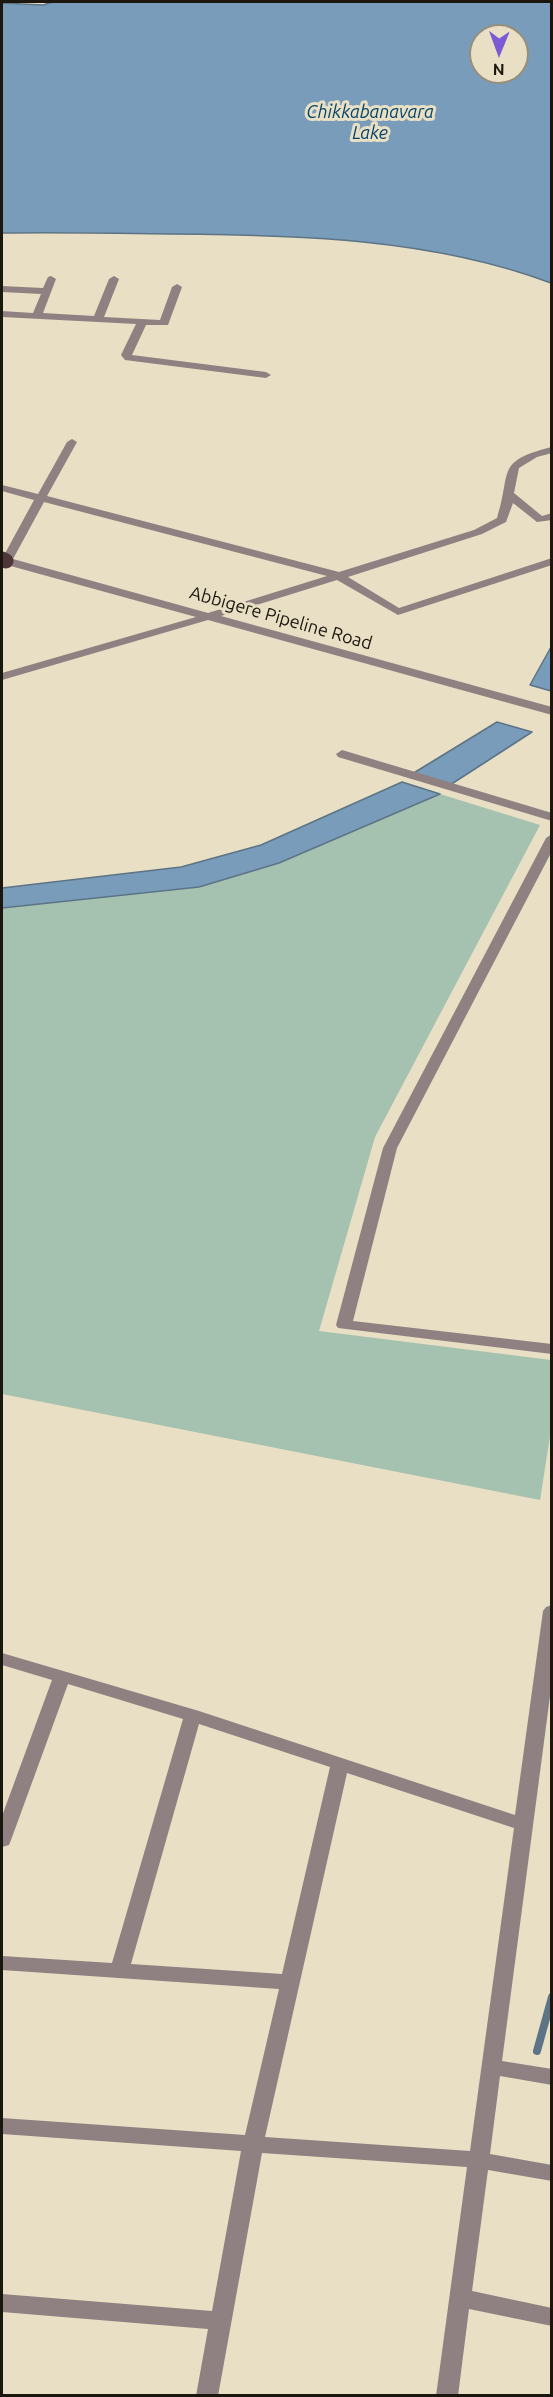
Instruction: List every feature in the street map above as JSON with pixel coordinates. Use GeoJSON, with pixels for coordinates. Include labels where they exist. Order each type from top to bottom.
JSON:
{"type":"FeatureCollection","features":[{"type":"Feature","properties":{"kind":"street"},"geometry":{"type":"LineString","coordinates":[[37,316],[51,279]]}},
{"type":"Feature","properties":{"kind":"street"},"geometry":{"type":"LineString","coordinates":[[98,319],[114,279]]}},
{"type":"Feature","properties":{"kind":"street"},"geometry":{"type":"LineString","coordinates":[[3,318],[37,316],[164,323],[177,287]]}},
{"type":"Feature","properties":{"kind":"street"},"geometry":{"type":"LineString","coordinates":[[2,289],[48,291]]}},
{"type":"Feature","properties":{"kind":"street"},"geometry":{"type":"LineString","coordinates":[[142,322],[126,355],[129,358],[266,375]]}},
{"type":"Feature","properties":{"kind":"street"},"geometry":{"type":"LineString","coordinates":[[3,561],[72,441]]}},
{"type":"Feature","properties":{"kind":"street"},"geometry":{"type":"LineString","coordinates":[[5,675],[210,616],[492,526],[502,520],[506,511],[511,472],[520,459],[552,450]]}},
{"type":"Feature","properties":{"kind":"street"},"geometry":{"type":"LineString","coordinates":[[2,488],[337,575],[398,612],[552,561]]}},
{"type":"Feature","properties":{"kind":"street"},"geometry":{"type":"LineString","coordinates":[[507,493],[541,520],[552,516]]}},
{"type":"Feature","properties":{"kind":"street","name":"Abbigere Pipeline Road"},"geometry":{"type":"LineString","coordinates":[[3,561],[552,711]]}},
{"type":"Feature","properties":{"kind":"street"},"geometry":{"type":"LineString","coordinates":[[342,754],[552,817]]}},
{"type":"Feature","properties":{"kind":"street"},"geometry":{"type":"LineString","coordinates":[[552,837],[390,1148],[344,1325],[552,1349]]}},
{"type":"Feature","properties":{"kind":"street"},"geometry":{"type":"LineString","coordinates":[[447,2396],[551,1615]]}},
{"type":"Feature","properties":{"kind":"street"},"geometry":{"type":"LineString","coordinates":[[2,1659],[193,1715],[523,1824]]}},
{"type":"Feature","properties":{"kind":"street"},"geometry":{"type":"LineString","coordinates":[[2,1840],[62,1676]]}},
{"type":"Feature","properties":{"kind":"street"},"geometry":{"type":"LineString","coordinates":[[119,1971],[193,1715]]}},
{"type":"Feature","properties":{"kind":"street"},"geometry":{"type":"LineString","coordinates":[[207,2396],[253,2144],[340,1764]]}},
{"type":"Feature","properties":{"kind":"street"},"geometry":{"type":"LineString","coordinates":[[2,1963],[290,1982]]}},
{"type":"Feature","properties":{"kind":"street"},"geometry":{"type":"LineString","coordinates":[[491,2067],[552,2077]]}},
{"type":"Feature","properties":{"kind":"street"},"geometry":{"type":"LineString","coordinates":[[2,2126],[478,2160],[552,2173]]}},
{"type":"Feature","properties":{"kind":"street"},"geometry":{"type":"LineString","coordinates":[[460,2298],[552,2317]]}},
{"type":"Feature","properties":{"kind":"street"},"geometry":{"type":"LineString","coordinates":[[2,2303],[220,2321]]}},
{"type":"Feature","properties":{"kind":"green space"},"geometry":{"type":"Polygon","coordinates":[[[440,794],[540,825],[375,1137],[319,1331],[551,1360],[551,1430],[540,1500],[2,1394],[2,908],[199,887],[279,863],[440,794]]]}},
{"type":"Feature","properties":{"kind":"water","name":"Chikkabanavara Lake"},"geometry":{"type":"Polygon","coordinates":[[[53,2],[551,2],[551,283],[459,256],[363,242],[266,236],[2,233],[2,3],[43,5],[53,2]]]}},
{"type":"Feature","properties":{"kind":"water"},"geometry":{"type":"Polygon","coordinates":[[[551,647],[551,691],[530,685],[551,647]]]}},
{"type":"Feature","properties":{"kind":"water"},"geometry":{"type":"Polygon","coordinates":[[[497,722],[532,732],[450,785],[412,774],[497,722]]]}},
{"type":"Feature","properties":{"kind":"water"},"geometry":{"type":"Polygon","coordinates":[[[402,782],[440,794],[279,863],[199,887],[2,908],[2,888],[181,867],[261,845],[402,782]]]}},
{"type":"Feature","properties":{"kind":"waterway"},"geometry":{"type":"LineString","coordinates":[[537,2051],[552,1997]]}}]}
